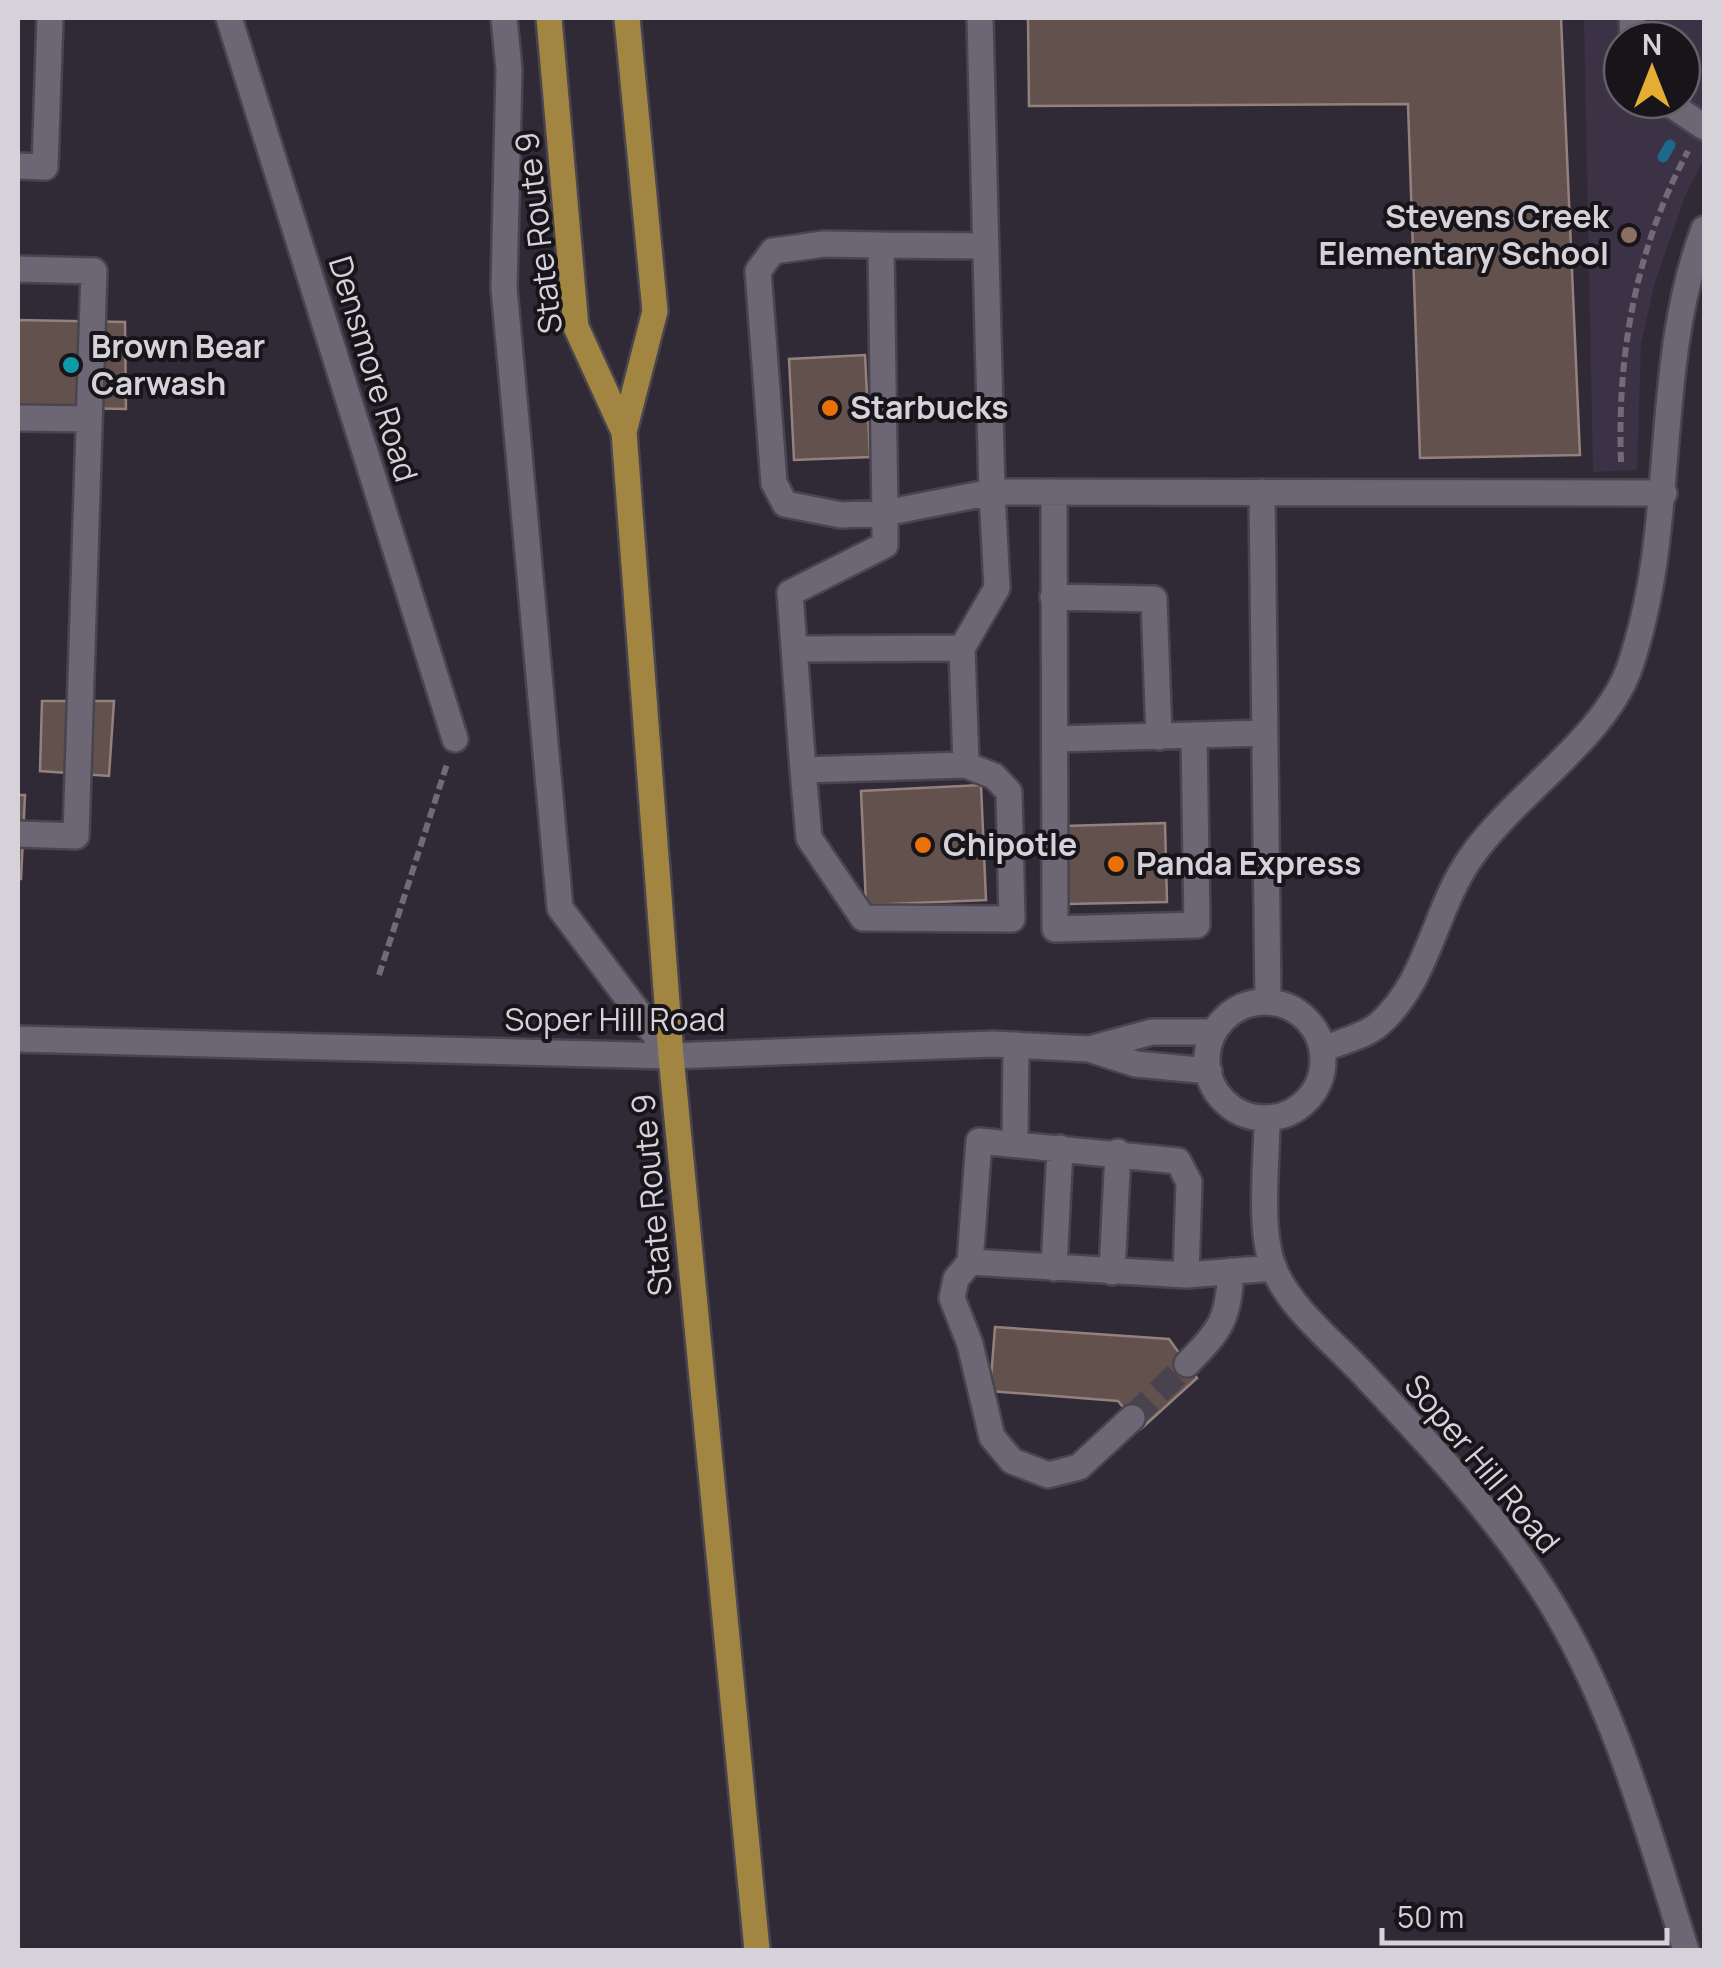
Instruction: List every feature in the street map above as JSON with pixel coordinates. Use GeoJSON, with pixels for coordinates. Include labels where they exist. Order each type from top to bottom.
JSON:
{"type":"FeatureCollection","features":[{"type":"Feature","properties":{"kind":"main road","name":"State Route 9"},"geometry":{"type":"LineString","coordinates":[[550,18],[576,327],[624,432]]}},
{"type":"Feature","properties":{"kind":"main road","name":"State Route 9"},"geometry":{"type":"LineString","coordinates":[[627,18],[655,311],[624,432],[672,1056],[757,1950]]}},
{"type":"Feature","properties":{"kind":"street"},"geometry":{"type":"LineString","coordinates":[[18,166],[46,167],[50,18]]}},
{"type":"Feature","properties":{"kind":"street","name":"Densmore Road"},"geometry":{"type":"LineString","coordinates":[[229,18],[454,739]]}},
{"type":"Feature","properties":{"kind":"street"},"geometry":{"type":"LineString","coordinates":[[504,18],[509,70],[504,288],[560,908],[672,1056]]}},
{"type":"Feature","properties":{"kind":"street"},"geometry":{"type":"LineString","coordinates":[[966,765],[962,648],[997,588],[980,18]]}},
{"type":"Feature","properties":{"kind":"street"},"geometry":{"type":"LineString","coordinates":[[1323,1049],[1377,1026],[1410,988],[1467,862],[1508,810],[1580,744],[1628,672],[1660,541],[1675,334],[1704,229]]}},
{"type":"Feature","properties":{"kind":"street"},"geometry":{"type":"LineString","coordinates":[[985,246],[824,244],[773,251],[758,272],[774,483],[785,504],[841,514],[885,513],[992,492],[1664,493]]}},
{"type":"Feature","properties":{"kind":"street"},"geometry":{"type":"LineString","coordinates":[[803,770],[966,765],[994,776],[1010,792],[1012,918],[863,918],[809,838],[803,770],[790,593],[885,546],[881,245]]}},
{"type":"Feature","properties":{"kind":"street"},"geometry":{"type":"LineString","coordinates":[[18,269],[94,272],[76,836],[18,834]]}},
{"type":"Feature","properties":{"kind":"street"},"geometry":{"type":"LineString","coordinates":[[18,418],[89,418]]}},
{"type":"Feature","properties":{"kind":"street"},"geometry":{"type":"LineString","coordinates":[[1054,492],[1055,929],[1197,925],[1194,736]]}},
{"type":"Feature","properties":{"kind":"street"},"geometry":{"type":"LineString","coordinates":[[1262,492],[1268,1001]]}},
{"type":"Feature","properties":{"kind":"street"},"geometry":{"type":"LineString","coordinates":[[1054,597],[1154,598],[1158,737]]}},
{"type":"Feature","properties":{"kind":"street"},"geometry":{"type":"LineString","coordinates":[[794,649],[962,648]]}},
{"type":"Feature","properties":{"kind":"street"},"geometry":{"type":"LineString","coordinates":[[1056,739],[1265,733]]}},
{"type":"Feature","properties":{"kind":"street"},"geometry":{"type":"LineString","coordinates":[[1268,1001],[1304,1016],[1323,1049],[1323,1070],[1316,1088],[1286,1115],[1266,1119],[1232,1108],[1219,1096],[1209,1071],[1209,1043],[1214,1032],[1231,1012],[1268,1001]]}},
{"type":"Feature","properties":{"kind":"street"},"geometry":{"type":"LineString","coordinates":[[1090,1049],[1152,1032],[1214,1032]]}},
{"type":"Feature","properties":{"kind":"street","name":"Soper Hill Road"},"geometry":{"type":"LineString","coordinates":[[18,1039],[672,1056],[836,1047],[1016,1046],[1090,1049],[1136,1064],[1209,1071]]}},
{"type":"Feature","properties":{"kind":"street"},"geometry":{"type":"LineString","coordinates":[[1015,1144],[1016,1046]]}},
{"type":"Feature","properties":{"kind":"street"},"geometry":{"type":"LineString","coordinates":[[970,1262],[1186,1275],[1274,1268],[1268,1247],[1266,1119]]}},
{"type":"Feature","properties":{"kind":"street"},"geometry":{"type":"LineString","coordinates":[[1132,1418],[1079,1467],[1048,1475],[1012,1461],[992,1437],[970,1344],[952,1298],[956,1279],[970,1262],[979,1142],[1118,1152],[1178,1161],[1189,1182],[1186,1275]]}},
{"type":"Feature","properties":{"kind":"street"},"geometry":{"type":"LineString","coordinates":[[1054,1268],[1060,1148]]}},
{"type":"Feature","properties":{"kind":"street"},"geometry":{"type":"LineString","coordinates":[[1112,1272],[1118,1152]]}},
{"type":"Feature","properties":{"kind":"street","name":"Soper Hill Road"},"geometry":{"type":"LineString","coordinates":[[1274,1268],[1284,1288],[1497,1524],[1546,1594],[1593,1678],[1623,1752],[1686,1950]]}},
{"type":"Feature","properties":{"kind":"street"},"geometry":{"type":"LineString","coordinates":[[1187,1364],[1222,1326],[1229,1310],[1231,1271]]}},
{"type":"Feature","properties":{"kind":"path"},"geometry":{"type":"LineString","coordinates":[[1622,493],[1619,401],[1630,314],[1649,244],[1684,158]]}},
{"type":"Feature","properties":{"kind":"path"},"geometry":{"type":"LineString","coordinates":[[379,975],[454,739]]}},
{"type":"Feature","properties":{"kind":"shaded area","name":"Stevens Creek Elementary School"},"geometry":{"type":"Polygon","coordinates":[[[1584,18],[1704,18],[1704,160],[1687,191],[1655,282],[1641,344],[1637,470],[1593,472],[1584,18]]]}},
{"type":"Feature","properties":{"kind":"building"},"geometry":{"type":"Polygon","coordinates":[[[1028,18],[1561,18],[1580,455],[1420,458],[1408,104],[1029,106],[1028,18]]]}},
{"type":"Feature","properties":{"kind":"building","name":"Brown Bear Carwash"},"geometry":{"type":"Polygon","coordinates":[[[18,320],[125,322],[126,409],[18,407],[18,320]]]}},
{"type":"Feature","properties":{"kind":"building","name":"Starbucks"},"geometry":{"type":"Polygon","coordinates":[[[865,355],[870,457],[794,460],[789,359],[865,355]]]}},
{"type":"Feature","properties":{"kind":"building"},"geometry":{"type":"Polygon","coordinates":[[[42,701],[114,701],[109,776],[40,771],[42,701]]]}},
{"type":"Feature","properties":{"kind":"building","name":"Chipotle"},"geometry":{"type":"Polygon","coordinates":[[[981,785],[986,900],[866,905],[861,791],[981,785]]]}},
{"type":"Feature","properties":{"kind":"building"},"geometry":{"type":"Polygon","coordinates":[[[18,795],[25,795],[21,879],[18,879],[18,795]]]}},
{"type":"Feature","properties":{"kind":"building","name":"Panda Express"},"geometry":{"type":"Polygon","coordinates":[[[1165,823],[1167,902],[1067,904],[1065,826],[1165,823]]]}},
{"type":"Feature","properties":{"kind":"building"},"geometry":{"type":"Polygon","coordinates":[[[995,1327],[1169,1339],[1197,1378],[1141,1429],[1118,1401],[990,1391],[995,1327]]]}},
{"type":"Feature","properties":{"kind":"waterway"},"geometry":{"type":"LineString","coordinates":[[1663,157],[1670,145]]}},
{"type":"Feature","properties":{"kind":"tunnel"},"geometry":{"type":"LineString","coordinates":[[1132,1418],[1187,1364]]}},
{"type":"Feature","properties":{"kind":"place","name":"Stevens Creek Elementary School"},"geometry":{"type":"Point","coordinates":[1629,235]}},
{"type":"Feature","properties":{"kind":"place","name":"Brown Bear Carwash"},"geometry":{"type":"Point","coordinates":[71,365]}},
{"type":"Feature","properties":{"kind":"place","name":"Starbucks"},"geometry":{"type":"Point","coordinates":[830,408]}},
{"type":"Feature","properties":{"kind":"place","name":"Chipotle"},"geometry":{"type":"Point","coordinates":[923,845]}},
{"type":"Feature","properties":{"kind":"place","name":"Panda Express"},"geometry":{"type":"Point","coordinates":[1116,864]}}]}
